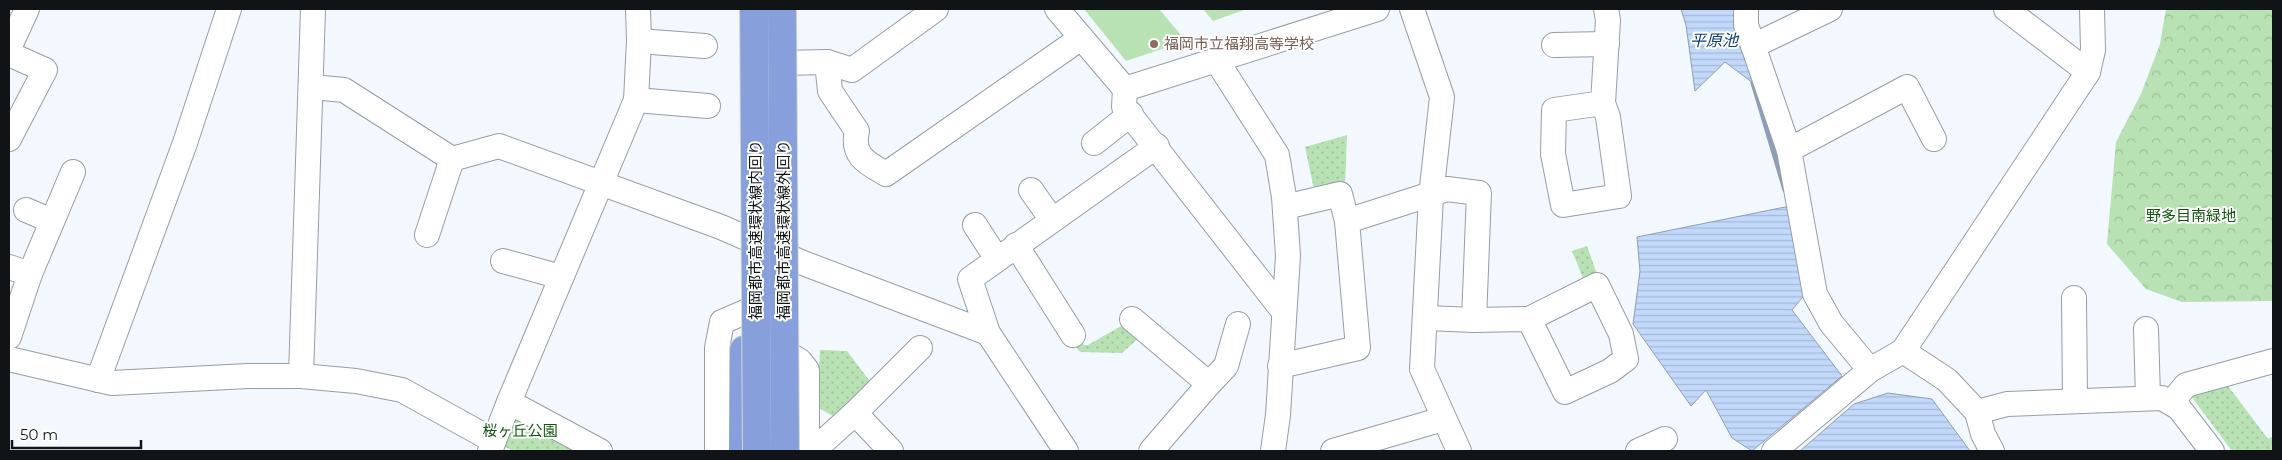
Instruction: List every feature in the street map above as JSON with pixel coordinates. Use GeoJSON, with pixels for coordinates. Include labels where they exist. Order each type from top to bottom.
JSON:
{"type":"FeatureCollection","features":[{"type":"Feature","properties":{"kind":"highway"},"geometry":{"type":"LineString","coordinates":[[743,9],[742,237],[745,312],[743,451]]}},
{"type":"Feature","properties":{"kind":"highway","name":"福岡都市高速環状線内回り"},"geometry":{"type":"LineString","coordinates":[[754,9],[757,451]]}},
{"type":"Feature","properties":{"kind":"highway"},"geometry":{"type":"LineString","coordinates":[[779,451],[782,9]]}},
{"type":"Feature","properties":{"kind":"highway","name":"福岡都市高速環状線外回り"},"geometry":{"type":"LineString","coordinates":[[782,9],[785,451]]}},
{"type":"Feature","properties":{"kind":"street"},"geometry":{"type":"LineString","coordinates":[[9,48],[27,9]]}},
{"type":"Feature","properties":{"kind":"street"},"geometry":{"type":"LineString","coordinates":[[98,380],[185,143],[229,9]]}},
{"type":"Feature","properties":{"kind":"street"},"geometry":{"type":"LineString","coordinates":[[301,376],[312,87],[313,9]]}},
{"type":"Feature","properties":{"kind":"street"},"geometry":{"type":"LineString","coordinates":[[9,359],[112,383],[248,376],[301,376],[356,381],[402,390],[492,446],[636,100],[639,41],[638,9]]}},
{"type":"Feature","properties":{"kind":"street"},"geometry":{"type":"LineString","coordinates":[[781,63],[827,62],[852,70],[936,9]]}},
{"type":"Feature","properties":{"kind":"street"},"geometry":{"type":"LineString","coordinates":[[1057,9],[1125,89],[1124,107],[1157,146],[1284,312]]}},
{"type":"Feature","properties":{"kind":"street"},"geometry":{"type":"LineString","coordinates":[[1125,89],[1376,9]]}},
{"type":"Feature","properties":{"kind":"street"},"geometry":{"type":"LineString","coordinates":[[1412,9],[1442,97],[1431,196],[1422,369],[1459,451]]}},
{"type":"Feature","properties":{"kind":"street"},"geometry":{"type":"LineString","coordinates":[[1603,103],[1608,20],[1606,9]]}},
{"type":"Feature","properties":{"kind":"street"},"geometry":{"type":"LineString","coordinates":[[1746,9],[1746,25],[1789,150],[1815,294],[1832,323],[1870,370]]}},
{"type":"Feature","properties":{"kind":"street"},"geometry":{"type":"LineString","coordinates":[[1753,46],[1830,9]]}},
{"type":"Feature","properties":{"kind":"street"},"geometry":{"type":"LineString","coordinates":[[2006,9],[2088,72]]}},
{"type":"Feature","properties":{"kind":"street"},"geometry":{"type":"LineString","coordinates":[[1774,451],[1870,370],[1903,351],[2088,72],[2093,50],[2092,9]]}},
{"type":"Feature","properties":{"kind":"street"},"geometry":{"type":"LineString","coordinates":[[827,62],[830,91],[857,131],[854,142],[862,160],[886,174],[1081,38]]}},
{"type":"Feature","properties":{"kind":"street"},"geometry":{"type":"LineString","coordinates":[[639,41],[706,46]]}},
{"type":"Feature","properties":{"kind":"street"},"geometry":{"type":"LineString","coordinates":[[1554,45],[1607,44]]}},
{"type":"Feature","properties":{"kind":"street"},"geometry":{"type":"LineString","coordinates":[[9,54],[45,70],[9,139]]}},
{"type":"Feature","properties":{"kind":"street"},"geometry":{"type":"LineString","coordinates":[[1217,61],[1277,155],[1285,207],[1288,256],[1273,451]]}},
{"type":"Feature","properties":{"kind":"street"},"geometry":{"type":"LineString","coordinates":[[312,87],[344,90],[452,159],[499,146],[721,227],[803,263],[988,333]]}},
{"type":"Feature","properties":{"kind":"street"},"geometry":{"type":"LineString","coordinates":[[1789,150],[1907,87],[1934,139]]}},
{"type":"Feature","properties":{"kind":"street"},"geometry":{"type":"LineString","coordinates":[[636,100],[708,106]]}},
{"type":"Feature","properties":{"kind":"street"},"geometry":{"type":"LineString","coordinates":[[1094,143],[1130,114]]}},
{"type":"Feature","properties":{"kind":"street"},"geometry":{"type":"LineString","coordinates":[[1066,451],[988,333],[970,279],[1157,146]]}},
{"type":"Feature","properties":{"kind":"street"},"geometry":{"type":"LineString","coordinates":[[428,235],[452,159]]}},
{"type":"Feature","properties":{"kind":"street"},"geometry":{"type":"LineString","coordinates":[[9,338],[20,270],[52,221],[73,172]]}},
{"type":"Feature","properties":{"kind":"street"},"geometry":{"type":"LineString","coordinates":[[1347,221],[1431,196],[1447,189],[1479,193],[1474,320]]}},
{"type":"Feature","properties":{"kind":"street"},"geometry":{"type":"LineString","coordinates":[[1031,190],[1052,220]]}},
{"type":"Feature","properties":{"kind":"street"},"geometry":{"type":"LineString","coordinates":[[1280,366],[1358,348],[1347,221],[1340,194],[1285,207]]}},
{"type":"Feature","properties":{"kind":"street"},"geometry":{"type":"LineString","coordinates":[[26,210],[52,221]]}},
{"type":"Feature","properties":{"kind":"street"},"geometry":{"type":"LineString","coordinates":[[975,225],[1006,252],[1073,335]]}},
{"type":"Feature","properties":{"kind":"street"},"geometry":{"type":"LineString","coordinates":[[503,261],[561,278]]}},
{"type":"Feature","properties":{"kind":"street"},"geometry":{"type":"LineString","coordinates":[[1426,318],[1474,320],[1529,319],[1597,284],[1621,334],[1626,359],[1610,371],[1565,392],[1529,319]]}},
{"type":"Feature","properties":{"kind":"street"},"geometry":{"type":"LineString","coordinates":[[2074,298],[2075,401]]}},
{"type":"Feature","properties":{"kind":"street"},"geometry":{"type":"LineString","coordinates":[[716,451],[717,348],[722,322],[745,312]]}},
{"type":"Feature","properties":{"kind":"street"},"geometry":{"type":"LineString","coordinates":[[1132,319],[1209,384]]}},
{"type":"Feature","properties":{"kind":"street"},"geometry":{"type":"LineString","coordinates":[[1152,451],[1226,366],[1238,324]]}},
{"type":"Feature","properties":{"kind":"street"},"geometry":{"type":"LineString","coordinates":[[2146,329],[2148,398]]}},
{"type":"Feature","properties":{"kind":"street"},"geometry":{"type":"LineString","coordinates":[[779,348],[800,361],[807,370],[808,451]]}},
{"type":"Feature","properties":{"kind":"street"},"geometry":{"type":"LineString","coordinates":[[813,451],[855,413],[920,348]]}},
{"type":"Feature","properties":{"kind":"street"},"geometry":{"type":"LineString","coordinates":[[1903,351],[1947,380],[1977,412],[1983,434],[1992,451]]}},
{"type":"Feature","properties":{"kind":"street"},"geometry":{"type":"LineString","coordinates":[[2171,403],[2186,385],[2273,361]]}},
{"type":"Feature","properties":{"kind":"street"},"geometry":{"type":"LineString","coordinates":[[1977,412],[2007,404],[2162,398],[2180,408],[2212,451]]}},
{"type":"Feature","properties":{"kind":"street"},"geometry":{"type":"LineString","coordinates":[[509,402],[600,451]]}},
{"type":"Feature","properties":{"kind":"street"},"geometry":{"type":"LineString","coordinates":[[855,413],[890,451]]}},
{"type":"Feature","properties":{"kind":"street"},"geometry":{"type":"LineString","coordinates":[[1333,451],[1443,419]]}},
{"type":"Feature","properties":{"kind":"street"},"geometry":{"type":"LineString","coordinates":[[1638,451],[1664,439]]}},
{"type":"Feature","properties":{"kind":"green space"},"geometry":{"type":"Polygon","coordinates":[[[1084,9],[1159,9],[1186,41],[1126,61],[1084,9]]]}},
{"type":"Feature","properties":{"kind":"green space"},"geometry":{"type":"Polygon","coordinates":[[[1203,9],[1247,9],[1213,21],[1203,9]]]}},
{"type":"Feature","properties":{"kind":"green space","name":"野多目南緑地"},"geometry":{"type":"Polygon","coordinates":[[[2166,9],[2273,9],[2272,301],[2182,302],[2146,289],[2107,244],[2116,142],[2141,94],[2160,44],[2166,9]]]}},
{"type":"Feature","properties":{"kind":"green space"},"geometry":{"type":"Polygon","coordinates":[[[1347,135],[1345,186],[1315,194],[1305,147],[1347,135]]]}},
{"type":"Feature","properties":{"kind":"green space"},"geometry":{"type":"Polygon","coordinates":[[[1587,246],[1598,277],[1585,283],[1572,251],[1587,246]]]}},
{"type":"Feature","properties":{"kind":"green space"},"geometry":{"type":"Polygon","coordinates":[[[1123,325],[1140,337],[1122,353],[1080,352],[1069,338],[1077,333],[1084,345],[1088,345],[1123,325]]]}},
{"type":"Feature","properties":{"kind":"green space"},"geometry":{"type":"Polygon","coordinates":[[[820,350],[847,351],[875,388],[838,419],[817,407],[820,350]]]}},
{"type":"Feature","properties":{"kind":"green space"},"geometry":{"type":"Polygon","coordinates":[[[2225,382],[2268,439],[2273,436],[2273,451],[2232,451],[2191,396],[2225,382]]]}},
{"type":"Feature","properties":{"kind":"green space","name":"桜ヶ丘公園"},"geometry":{"type":"Polygon","coordinates":[[[509,402],[600,451],[513,451],[494,441],[509,402]]]}},
{"type":"Feature","properties":{"kind":"water","name":"平原池"},"geometry":{"type":"Polygon","coordinates":[[[1681,9],[1735,9],[1735,28],[1753,83],[1725,62],[1695,91],[1686,25],[1681,9]]]}},
{"type":"Feature","properties":{"kind":"water"},"geometry":{"type":"Polygon","coordinates":[[[1790,206],[1806,293],[1792,310],[1842,376],[1752,451],[1732,438],[1706,390],[1691,406],[1633,324],[1640,271],[1637,237],[1790,206]]]}},
{"type":"Feature","properties":{"kind":"water"},"geometry":{"type":"Polygon","coordinates":[[[1888,393],[1932,399],[1970,451],[1800,451],[1854,404],[1888,393]]]}},
{"type":"Feature","properties":{"kind":"waterway"},"geometry":{"type":"LineString","coordinates":[[1753,83],[1785,190]]}},
{"type":"Feature","properties":{"kind":"place","name":"福岡市立福翔高等学校"},"geometry":{"type":"Point","coordinates":[1154,44]}}]}
